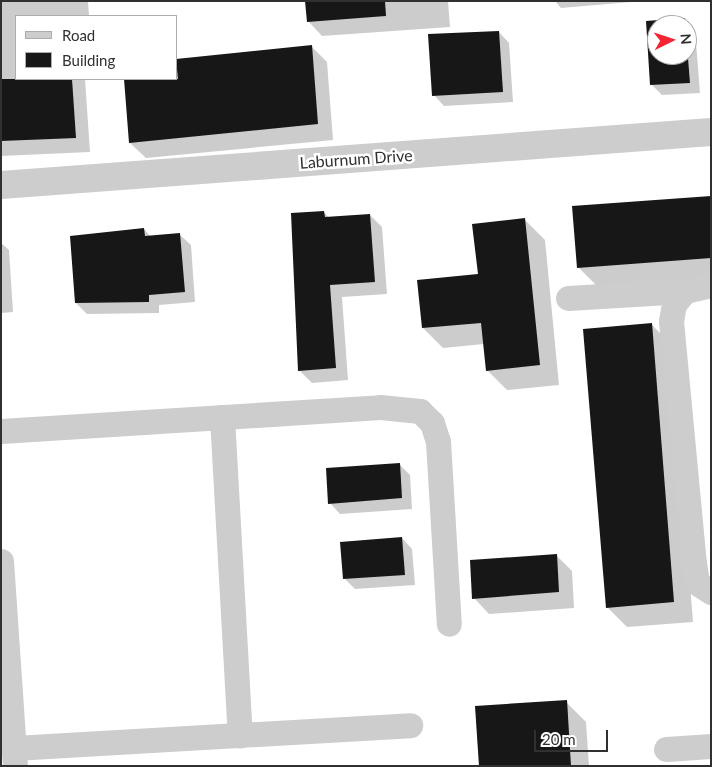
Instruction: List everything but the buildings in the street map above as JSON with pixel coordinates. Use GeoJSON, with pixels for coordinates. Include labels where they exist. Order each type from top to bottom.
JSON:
{"type":"FeatureCollection","features":[{"type":"Feature","properties":{"kind":"street","name":"Laburnum Drive"},"geometry":{"type":"LineString","coordinates":[[1,185],[711,132]]}},
{"type":"Feature","properties":{"kind":"street"},"geometry":{"type":"LineString","coordinates":[[568,298],[685,291],[711,285]]}},
{"type":"Feature","properties":{"kind":"street"},"geometry":{"type":"LineString","coordinates":[[685,291],[674,304],[671,321],[694,563],[697,583],[711,592]]}},
{"type":"Feature","properties":{"kind":"street"},"geometry":{"type":"LineString","coordinates":[[1,431],[380,406],[420,411],[432,423],[438,441],[449,624]]}},
{"type":"Feature","properties":{"kind":"street"},"geometry":{"type":"LineString","coordinates":[[222,417],[240,735]]}},
{"type":"Feature","properties":{"kind":"street"},"geometry":{"type":"LineString","coordinates":[[1,561],[14,757],[240,735],[410,725]]}},
{"type":"Feature","properties":{"kind":"street"},"geometry":{"type":"LineString","coordinates":[[666,750],[711,746]]}}]}
